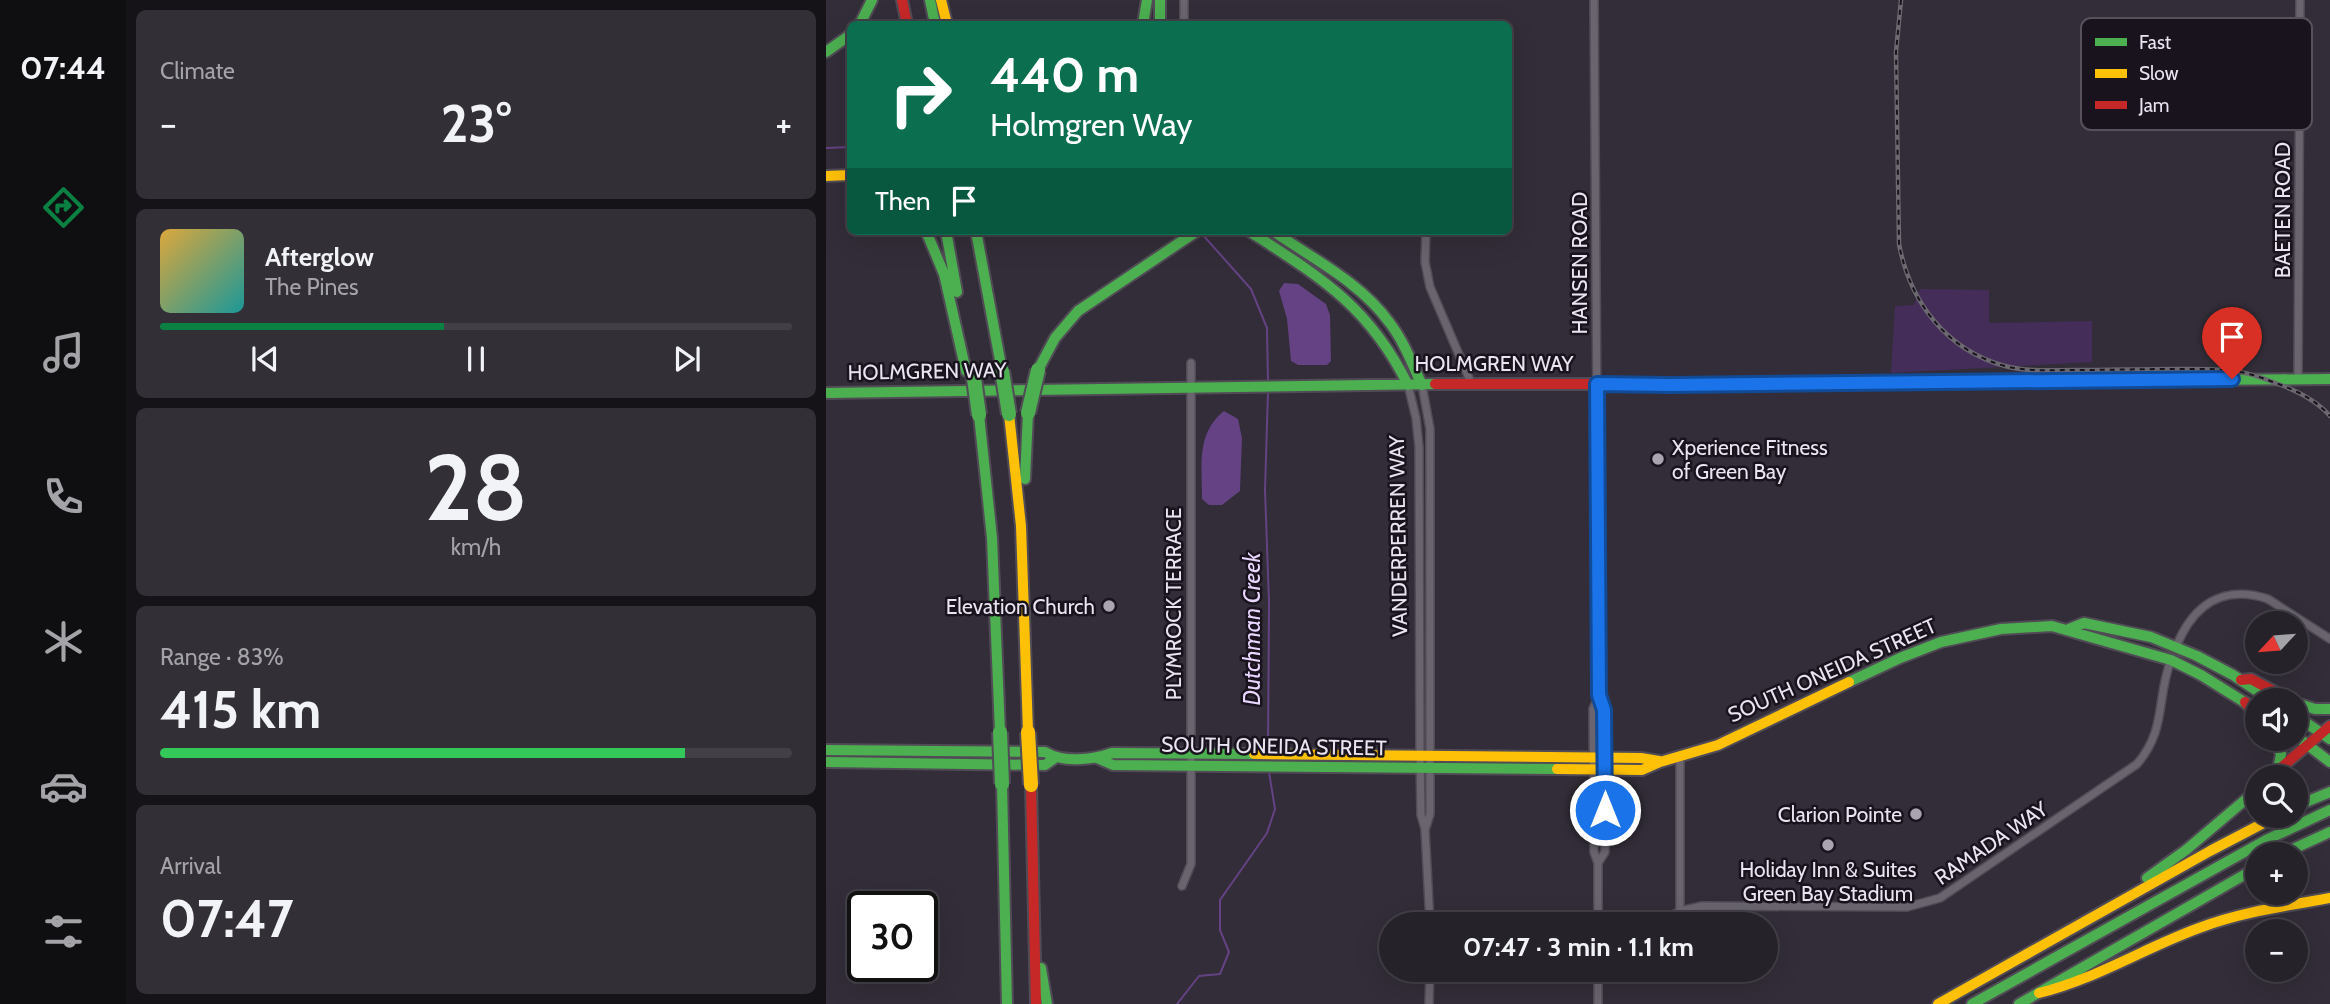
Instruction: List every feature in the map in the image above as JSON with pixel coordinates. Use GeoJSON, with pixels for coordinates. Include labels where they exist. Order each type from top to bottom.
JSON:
{"type":"FeatureCollection","features":[{"type":"Feature","properties":{"kind":"main road"},"geometry":{"type":"LineString","coordinates":[[862,21],[872,0]]}},
{"type":"Feature","properties":{"kind":"main road"},"geometry":{"type":"LineString","coordinates":[[902,0],[906,21]]}},
{"type":"Feature","properties":{"kind":"main road"},"geometry":{"type":"LineString","coordinates":[[930,0],[934,21]]}},
{"type":"Feature","properties":{"kind":"main road"},"geometry":{"type":"LineString","coordinates":[[941,0],[946,21]]}},
{"type":"Feature","properties":{"kind":"main road"},"geometry":{"type":"LineString","coordinates":[[1144,21],[1148,0]]}},
{"type":"Feature","properties":{"kind":"main road"},"geometry":{"type":"LineString","coordinates":[[1148,0],[1149,21]]}},
{"type":"Feature","properties":{"kind":"main road"},"geometry":{"type":"LineString","coordinates":[[1160,0],[1160,21]]}},
{"type":"Feature","properties":{"kind":"main road"},"geometry":{"type":"LineString","coordinates":[[826,52],[847,37]]}},
{"type":"Feature","properties":{"kind":"main road"},"geometry":{"type":"LineString","coordinates":[[826,176],[847,175]]}},
{"type":"Feature","properties":{"kind":"main road"},"geometry":{"type":"LineString","coordinates":[[928,235],[944,274],[979,412],[992,538],[1007,1004]]}},
{"type":"Feature","properties":{"kind":"main road"},"geometry":{"type":"LineString","coordinates":[[947,235],[969,371]]}},
{"type":"Feature","properties":{"kind":"main road"},"geometry":{"type":"LineString","coordinates":[[977,235],[1009,414],[1021,526],[1036,1004]]}},
{"type":"Feature","properties":{"kind":"main road"},"geometry":{"type":"LineString","coordinates":[[1021,526],[1028,413],[1038,370],[1051,344],[1068,320],[1097,296],[1190,235]]}},
{"type":"Feature","properties":{"kind":"main road","name":"VANDERPERREN WAY"},"geometry":{"type":"LineString","coordinates":[[1255,235],[1347,297],[1370,321],[1415,385]]}},
{"type":"Feature","properties":{"kind":"main road","name":"VANDERPERREN WAY"},"geometry":{"type":"LineString","coordinates":[[1279,235],[1354,286],[1371,301],[1389,322],[1415,385]]}},
{"type":"Feature","properties":{"kind":"main road","name":"HOLMGREN WAY"},"geometry":{"type":"LineString","coordinates":[[826,393],[1415,385],[2330,379]]}},
{"type":"Feature","properties":{"kind":"main road"},"geometry":{"type":"LineString","coordinates":[[2069,629],[2084,623],[2151,637],[2245,702]]}},
{"type":"Feature","properties":{"kind":"main road","name":"SOUTH ONEIDA STREET"},"geometry":{"type":"LineString","coordinates":[[826,750],[1045,752],[1055,758],[1097,758],[1113,765],[1189,760],[1425,762],[1599,765],[1642,770],[1659,761],[1717,745],[1926,647],[1949,639],[2005,629],[2050,625],[2069,629],[2082,636],[2109,635],[2173,653]]}},
{"type":"Feature","properties":{"kind":"main road"},"geometry":{"type":"LineString","coordinates":[[2173,653],[2241,680],[2253,688]]}},
{"type":"Feature","properties":{"kind":"main road"},"geometry":{"type":"LineString","coordinates":[[2241,680],[2251,679],[2268,688]]}},
{"type":"Feature","properties":{"kind":"main road"},"geometry":{"type":"LineString","coordinates":[[2308,706],[2330,709]]}},
{"type":"Feature","properties":{"kind":"main road"},"geometry":{"type":"LineString","coordinates":[[2308,722],[2328,733]]}},
{"type":"Feature","properties":{"kind":"main road"},"geometry":{"type":"LineString","coordinates":[[2308,739],[2328,733]]}},
{"type":"Feature","properties":{"kind":"main road"},"geometry":{"type":"LineString","coordinates":[[2308,746],[2330,762]]}},
{"type":"Feature","properties":{"kind":"main road"},"geometry":{"type":"LineString","coordinates":[[2281,765],[2293,751]]}},
{"type":"Feature","properties":{"kind":"main road","name":"SOUTH ONEIDA STREET"},"geometry":{"type":"LineString","coordinates":[[826,762],[1045,765],[1055,758]]}},
{"type":"Feature","properties":{"kind":"main road"},"geometry":{"type":"LineString","coordinates":[[2308,801],[2330,792]]}},
{"type":"Feature","properties":{"kind":"main road"},"geometry":{"type":"LineString","coordinates":[[2040,946],[2050,937],[2149,877],[2245,800]]}},
{"type":"Feature","properties":{"kind":"main road"},"geometry":{"type":"LineString","coordinates":[[1972,1004],[2266,840],[2330,810]]}},
{"type":"Feature","properties":{"kind":"main road"},"geometry":{"type":"LineString","coordinates":[[1938,1004],[2255,828]]}},
{"type":"Feature","properties":{"kind":"main road"},"geometry":{"type":"LineString","coordinates":[[2308,842],[2330,832]]}},
{"type":"Feature","properties":{"kind":"main road"},"geometry":{"type":"LineString","coordinates":[[2019,1004],[2245,874]]}},
{"type":"Feature","properties":{"kind":"main road"},"geometry":{"type":"LineString","coordinates":[[2039,993],[2076,983],[2185,933],[2223,919],[2330,898]]}},
{"type":"Feature","properties":{"kind":"main road"},"geometry":{"type":"LineString","coordinates":[[1034,952],[1044,975],[1047,1004]]}},
{"type":"Feature","properties":{"kind":"street"},"geometry":{"type":"LineString","coordinates":[[1184,0],[1184,21]]}},
{"type":"Feature","properties":{"kind":"street","name":"HANSEN ROAD"},"geometry":{"type":"LineString","coordinates":[[1594,0],[1599,695],[1604,710],[1594,852],[1598,863],[1598,912]]}},
{"type":"Feature","properties":{"kind":"street","name":"BAETEN ROAD"},"geometry":{"type":"LineString","coordinates":[[2300,0],[2300,18]]}},
{"type":"Feature","properties":{"kind":"street","name":"BAETEN ROAD"},"geometry":{"type":"LineString","coordinates":[[2298,379],[2299,130]]}},
{"type":"Feature","properties":{"kind":"street"},"geometry":{"type":"LineString","coordinates":[[1426,235],[1425,262],[1430,287],[1472,385]]}},
{"type":"Feature","properties":{"kind":"street","name":"PLYMROCK TERRACE"},"geometry":{"type":"LineString","coordinates":[[1182,886],[1191,864],[1191,363]]}},
{"type":"Feature","properties":{"kind":"street","name":"VANDERPERREN WAY"},"geometry":{"type":"LineString","coordinates":[[1415,385],[1430,429],[1425,762]]}},
{"type":"Feature","properties":{"kind":"street","name":"VANDERPERREN WAY"},"geometry":{"type":"LineString","coordinates":[[1415,385],[1425,762],[1430,815],[1425,829],[1429,912]]}},
{"type":"Feature","properties":{"kind":"street","name":"RAMADA WAY"},"geometry":{"type":"LineString","coordinates":[[1680,911],[1713,905],[1907,907],[1940,898],[2137,764],[2157,732],[2163,683],[2173,653],[2183,628],[2197,611],[2216,599],[2236,594],[2268,598],[2330,639]]}},
{"type":"Feature","properties":{"kind":"street","name":"HANSEN ROAD"},"geometry":{"type":"LineString","coordinates":[[1598,863],[1605,852],[1593,709],[1599,695]]}},
{"type":"Feature","properties":{"kind":"street"},"geometry":{"type":"LineString","coordinates":[[1680,911],[1681,757]]}},
{"type":"Feature","properties":{"kind":"street"},"geometry":{"type":"LineString","coordinates":[[1429,1004],[1430,982]]}},
{"type":"Feature","properties":{"kind":"street"},"geometry":{"type":"LineString","coordinates":[[1598,982],[1598,1004]]}},
{"type":"Feature","properties":{"kind":"shaded area"},"geometry":{"type":"Polygon","coordinates":[[[1284,283],[1298,284],[1326,304],[1330,315],[1331,361],[1327,365],[1298,365],[1291,361],[1287,319],[1279,291],[1284,283]]]}},
{"type":"Feature","properties":{"kind":"shaded area"},"geometry":{"type":"Polygon","coordinates":[[[1920,289],[1989,290],[1989,323],[2092,321],[2092,362],[1891,373],[1895,306],[1914,305],[1920,289]]]}},
{"type":"Feature","properties":{"kind":"shaded area"},"geometry":{"type":"Polygon","coordinates":[[[1224,411],[1238,419],[1242,438],[1240,491],[1222,505],[1209,505],[1202,499],[1202,451],[1209,429],[1224,411]]]}},
{"type":"Feature","properties":{"kind":"waterway","name":"Dutchman Creek"},"geometry":{"type":"LineString","coordinates":[[826,148],[847,147]]}},
{"type":"Feature","properties":{"kind":"waterway","name":"Dutchman Creek"},"geometry":{"type":"LineString","coordinates":[[1203,235],[1251,289],[1267,328],[1268,382]]}},
{"type":"Feature","properties":{"kind":"waterway","name":"Dutchman Creek"},"geometry":{"type":"LineString","coordinates":[[1268,391],[1265,490],[1269,602],[1268,749]]}},
{"type":"Feature","properties":{"kind":"waterway","name":"Dutchman Creek"},"geometry":{"type":"LineString","coordinates":[[1177,1004],[1199,976],[1220,974],[1229,952],[1220,930],[1220,900],[1267,833],[1275,809],[1269,772]]}},
{"type":"Feature","properties":{"kind":"railway"},"geometry":{"type":"LineString","coordinates":[[1901,0],[1896,52],[1899,244],[1904,265],[1922,304],[1948,336],[1984,359],[2022,369],[2208,369],[2245,373],[2301,394],[2330,416]]}},
{"type":"Feature","properties":{"kind":"traffic: fast"},"geometry":{"type":"LineString","coordinates":[[862,21],[872,0]]}},
{"type":"Feature","properties":{"kind":"traffic: fast"},"geometry":{"type":"LineString","coordinates":[[930,0],[934,21]]}},
{"type":"Feature","properties":{"kind":"traffic: fast"},"geometry":{"type":"LineString","coordinates":[[1144,21],[1147,0]]}},
{"type":"Feature","properties":{"kind":"traffic: fast"},"geometry":{"type":"LineString","coordinates":[[1160,0],[1160,21]]}},
{"type":"Feature","properties":{"kind":"traffic: fast"},"geometry":{"type":"LineString","coordinates":[[826,52],[847,37]]}},
{"type":"Feature","properties":{"kind":"traffic: fast"},"geometry":{"type":"LineString","coordinates":[[928,235],[944,274],[966,371]]}},
{"type":"Feature","properties":{"kind":"traffic: fast"},"geometry":{"type":"LineString","coordinates":[[947,235],[957,292]]}},
{"type":"Feature","properties":{"kind":"traffic: fast"},"geometry":{"type":"LineString","coordinates":[[977,235],[1002,371]]}},
{"type":"Feature","properties":{"kind":"traffic: fast"},"geometry":{"type":"LineString","coordinates":[[1038,370],[1055,338],[1078,311],[1191,235]]}},
{"type":"Feature","properties":{"kind":"traffic: fast"},"geometry":{"type":"LineString","coordinates":[[1255,235],[1320,279],[1359,314],[1377,334],[1408,385]]}},
{"type":"Feature","properties":{"kind":"traffic: fast"},"geometry":{"type":"LineString","coordinates":[[1279,235],[1350,283],[1377,308],[1399,337],[1422,385]]}},
{"type":"Feature","properties":{"kind":"traffic: fast"},"geometry":{"type":"LineString","coordinates":[[1028,413],[1038,370]]}},
{"type":"Feature","properties":{"kind":"traffic: fast"},"geometry":{"type":"LineString","coordinates":[[973,371],[979,415]]}},
{"type":"Feature","properties":{"kind":"traffic: fast"},"geometry":{"type":"LineString","coordinates":[[1002,371],[1009,414]]}},
{"type":"Feature","properties":{"kind":"traffic: fast"},"geometry":{"type":"LineString","coordinates":[[1762,384],[2330,379]]}},
{"type":"Feature","properties":{"kind":"traffic: fast"},"geometry":{"type":"LineString","coordinates":[[826,393],[1435,384]]}},
{"type":"Feature","properties":{"kind":"traffic: fast"},"geometry":{"type":"LineString","coordinates":[[1025,479],[1028,413]]}},
{"type":"Feature","properties":{"kind":"traffic: fast"},"geometry":{"type":"LineString","coordinates":[[979,415],[992,538],[1000,732]]}},
{"type":"Feature","properties":{"kind":"traffic: fast"},"geometry":{"type":"LineString","coordinates":[[2069,629],[2084,623],[2151,637],[2197,656],[2253,688]]}},
{"type":"Feature","properties":{"kind":"traffic: fast"},"geometry":{"type":"LineString","coordinates":[[1849,682],[1941,642],[2001,629],[2052,626],[2171,660],[2245,702]]}},
{"type":"Feature","properties":{"kind":"traffic: fast"},"geometry":{"type":"LineString","coordinates":[[2308,707],[2330,709]]}},
{"type":"Feature","properties":{"kind":"traffic: fast"},"geometry":{"type":"LineString","coordinates":[[2308,724],[2330,739]]}},
{"type":"Feature","properties":{"kind":"traffic: fast"},"geometry":{"type":"LineString","coordinates":[[1000,732],[1002,784]]}},
{"type":"Feature","properties":{"kind":"traffic: fast"},"geometry":{"type":"LineString","coordinates":[[2308,745],[2330,762]]}},
{"type":"Feature","properties":{"kind":"traffic: fast"},"geometry":{"type":"LineString","coordinates":[[826,750],[1045,752],[1060,758],[1078,759],[1112,753],[1254,754]]}},
{"type":"Feature","properties":{"kind":"traffic: fast"},"geometry":{"type":"LineString","coordinates":[[2279,765],[2280,751]]}},
{"type":"Feature","properties":{"kind":"traffic: fast"},"geometry":{"type":"LineString","coordinates":[[826,762],[1045,765],[1055,758]]}},
{"type":"Feature","properties":{"kind":"traffic: fast"},"geometry":{"type":"LineString","coordinates":[[1097,758],[1113,765],[1557,769]]}},
{"type":"Feature","properties":{"kind":"traffic: fast"},"geometry":{"type":"LineString","coordinates":[[1002,784],[1007,1004]]}},
{"type":"Feature","properties":{"kind":"traffic: fast"},"geometry":{"type":"LineString","coordinates":[[2308,801],[2330,792]]}},
{"type":"Feature","properties":{"kind":"traffic: fast"},"geometry":{"type":"LineString","coordinates":[[2147,878],[2186,850],[2245,800]]}},
{"type":"Feature","properties":{"kind":"traffic: fast"},"geometry":{"type":"LineString","coordinates":[[1972,1004],[2266,840],[2330,810]]}},
{"type":"Feature","properties":{"kind":"traffic: fast"},"geometry":{"type":"LineString","coordinates":[[2308,842],[2330,832]]}},
{"type":"Feature","properties":{"kind":"traffic: fast"},"geometry":{"type":"LineString","coordinates":[[2019,1004],[2245,874]]}},
{"type":"Feature","properties":{"kind":"traffic: fast"},"geometry":{"type":"LineString","coordinates":[[1041,968],[1047,1004]]}},
{"type":"Feature","properties":{"kind":"traffic: slow"},"geometry":{"type":"LineString","coordinates":[[941,0],[946,21]]}},
{"type":"Feature","properties":{"kind":"traffic: slow"},"geometry":{"type":"LineString","coordinates":[[826,176],[847,175]]}},
{"type":"Feature","properties":{"kind":"traffic: slow"},"geometry":{"type":"LineString","coordinates":[[1009,414],[1021,526],[1028,732]]}},
{"type":"Feature","properties":{"kind":"traffic: slow"},"geometry":{"type":"LineString","coordinates":[[1557,769],[1642,770],[1718,745],[1849,682]]}},
{"type":"Feature","properties":{"kind":"traffic: slow"},"geometry":{"type":"LineString","coordinates":[[1028,732],[1031,785]]}},
{"type":"Feature","properties":{"kind":"traffic: slow"},"geometry":{"type":"LineString","coordinates":[[1254,754],[1641,758],[1659,761]]}},
{"type":"Feature","properties":{"kind":"traffic: slow"},"geometry":{"type":"LineString","coordinates":[[1938,1004],[2254,828]]}},
{"type":"Feature","properties":{"kind":"traffic: slow"},"geometry":{"type":"LineString","coordinates":[[2039,993],[2100,972],[2215,922],[2330,898]]}},
{"type":"Feature","properties":{"kind":"traffic: jam"},"geometry":{"type":"LineString","coordinates":[[902,0],[906,21]]}},
{"type":"Feature","properties":{"kind":"traffic: jam"},"geometry":{"type":"LineString","coordinates":[[1435,384],[1762,384]]}},
{"type":"Feature","properties":{"kind":"traffic: jam"},"geometry":{"type":"LineString","coordinates":[[2241,680],[2251,679],[2268,688]]}},
{"type":"Feature","properties":{"kind":"traffic: jam"},"geometry":{"type":"LineString","coordinates":[[2284,765],[2330,726]]}},
{"type":"Feature","properties":{"kind":"traffic: jam"},"geometry":{"type":"LineString","coordinates":[[1031,785],[1036,1004]]}},
{"type":"Feature","properties":{"kind":"place","name":"Xperience Fitness of Green Bay"},"geometry":{"type":"Point","coordinates":[1658,459]}},
{"type":"Feature","properties":{"kind":"place","name":"Elevation Church"},"geometry":{"type":"Point","coordinates":[1109,606]}},
{"type":"Feature","properties":{"kind":"place","name":"Clarion Pointe"},"geometry":{"type":"Point","coordinates":[1916,814]}},
{"type":"Feature","properties":{"kind":"place","name":"Holiday Inn & Suites Green Bay Stadium"},"geometry":{"type":"Point","coordinates":[1828,845]}},
{"type":"Feature","properties":{"kind":"route"},"geometry":{"type":"LineString","coordinates":[[1605,810],[1604,710],[1599,695],[1597,384],[2232,379]]}}]}
